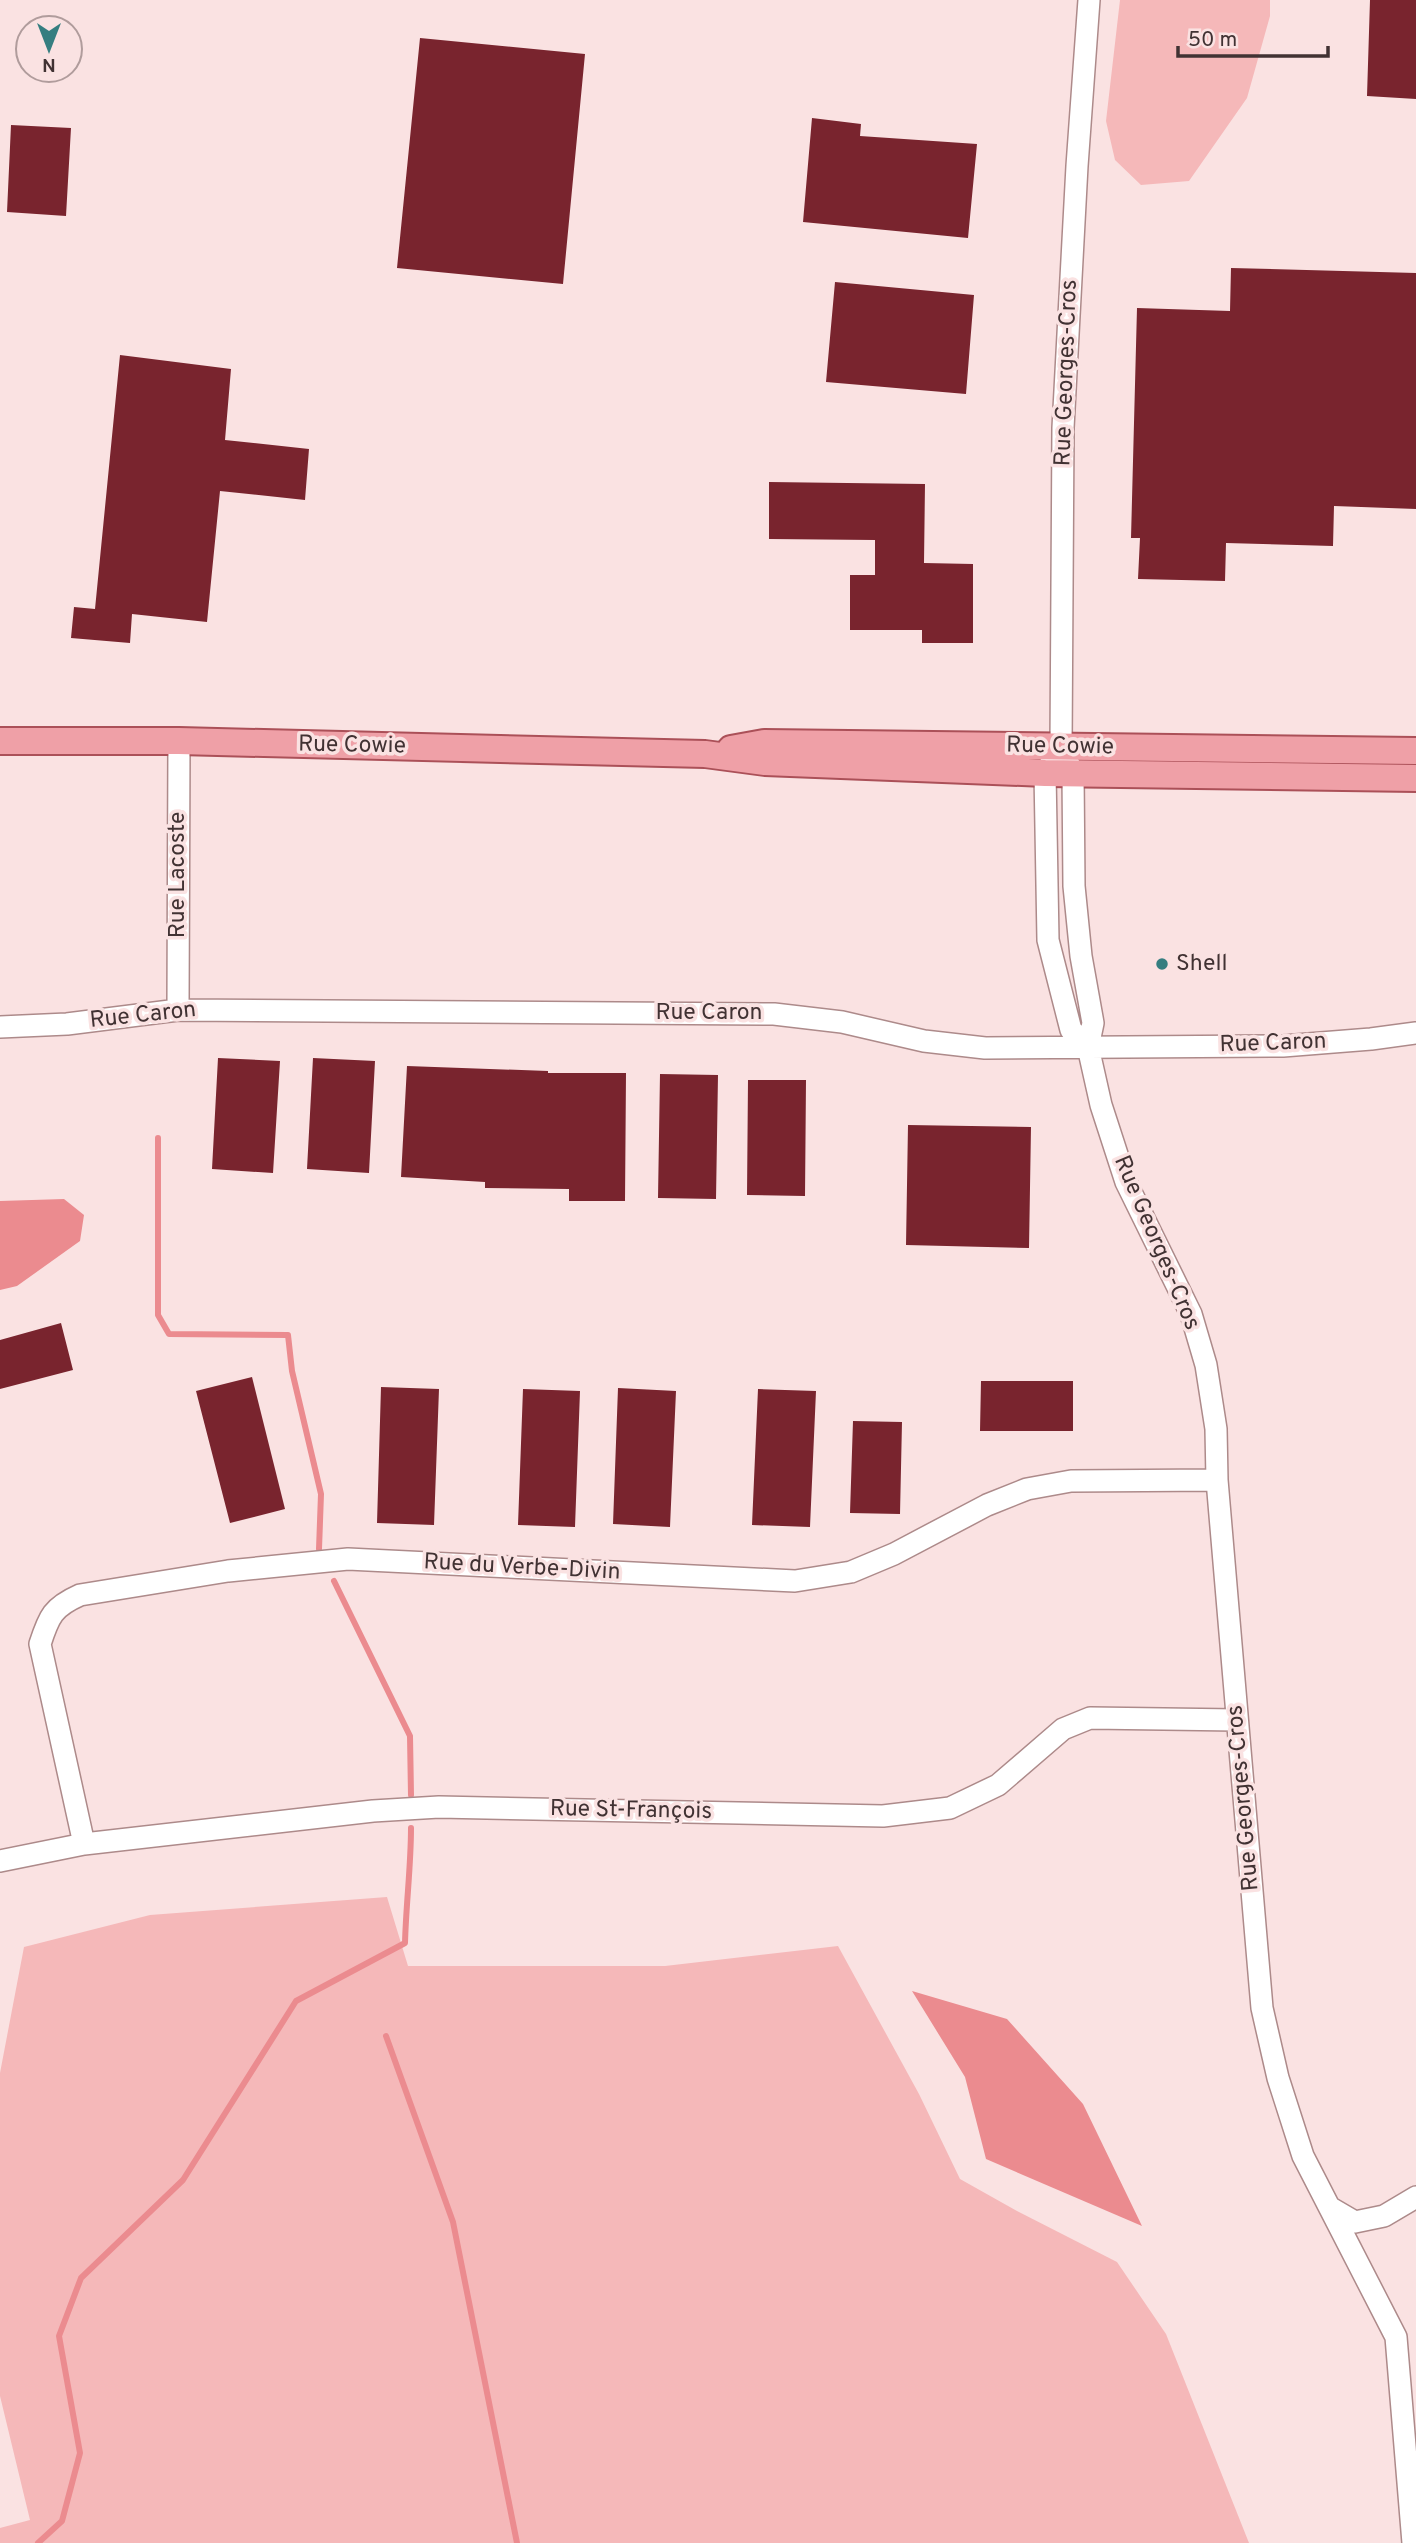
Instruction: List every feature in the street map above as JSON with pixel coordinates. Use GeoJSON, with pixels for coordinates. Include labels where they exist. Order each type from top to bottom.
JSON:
{"type":"FeatureCollection","features":[{"type":"Feature","properties":{"kind":"main road","name":"Rue Cowie"},"geometry":{"type":"LineString","coordinates":[[0,741],[179,741],[705,754],[765,762],[1045,773],[1416,778]]}},
{"type":"Feature","properties":{"kind":"main road","name":"Rue Cowie"},"geometry":{"type":"LineString","coordinates":[[705,754],[764,743],[1416,751]]}},
{"type":"Feature","properties":{"kind":"street","name":"Rue Georges-Cros"},"geometry":{"type":"LineString","coordinates":[[1089,0],[1063,428],[1060,747],[1073,773],[1076,911],[1093,1023],[1088,1047],[1101,1105],[1126,1182],[1191,1314],[1208,1378],[1216,1429],[1217,1480],[1262,2008],[1278,2078],[1303,2157],[1396,2337],[1413,2543]]}},
{"type":"Feature","properties":{"kind":"street","name":"Rue Lacoste"},"geometry":{"type":"LineString","coordinates":[[178,1010],[179,741]]}},
{"type":"Feature","properties":{"kind":"street","name":"Rue Georges-Cros"},"geometry":{"type":"LineString","coordinates":[[1060,747],[1045,773],[1048,940],[1071,1030],[1088,1047]]}},
{"type":"Feature","properties":{"kind":"street"},"geometry":{"type":"LineString","coordinates":[[1048,914],[1076,911]]}},
{"type":"Feature","properties":{"kind":"street","name":"Rue Caron"},"geometry":{"type":"LineString","coordinates":[[0,1027],[67,1024],[178,1010],[774,1014],[842,1022],[924,1041],[985,1048],[1283,1046],[1416,1033]]}},
{"type":"Feature","properties":{"kind":"street","name":"Rue du Verbe-Divin"},"geometry":{"type":"LineString","coordinates":[[84,1844],[40,1644],[48,1620],[60,1604],[80,1595],[228,1571],[348,1559],[795,1581],[851,1573],[894,1554],[987,1505],[1027,1489],[1071,1481],[1217,1480]]}},
{"type":"Feature","properties":{"kind":"street","name":"Rue St-François"},"geometry":{"type":"LineString","coordinates":[[0,1861],[84,1844],[373,1811],[439,1807],[883,1816],[950,1808],[998,1785],[1063,1730],[1090,1718],[1237,1720]]}},
{"type":"Feature","properties":{"kind":"street"},"geometry":{"type":"LineString","coordinates":[[1329,2207],[1355,2222],[1384,2216],[1416,2197]]}},
{"type":"Feature","properties":{"kind":"shaded area"},"geometry":{"type":"Polygon","coordinates":[[[1120,0],[1270,0],[1270,16],[1247,98],[1189,181],[1141,185],[1115,160],[1106,121],[1120,0]]]}},
{"type":"Feature","properties":{"kind":"shaded area"},"geometry":{"type":"Polygon","coordinates":[[[64,1199],[84,1215],[80,1241],[17,1286],[0,1290],[0,1201],[64,1199]]]}},
{"type":"Feature","properties":{"kind":"shaded area"},"geometry":{"type":"Polygon","coordinates":[[[387,1897],[408,1966],[665,1966],[838,1946],[919,2094],[960,2179],[1117,2262],[1166,2334],[1249,2543],[0,2543],[0,2528],[30,2520],[0,2396],[0,2073],[24,1947],[150,1915],[387,1897]]]}},
{"type":"Feature","properties":{"kind":"shaded area"},"geometry":{"type":"Polygon","coordinates":[[[912,1991],[1007,2019],[1083,2104],[1142,2226],[986,2159],[965,2077],[912,1991]]]}},
{"type":"Feature","properties":{"kind":"building"},"geometry":{"type":"Polygon","coordinates":[[[1370,0],[1416,0],[1416,99],[1367,96],[1370,0]]]}},
{"type":"Feature","properties":{"kind":"building"},"geometry":{"type":"Polygon","coordinates":[[[420,38],[585,54],[563,284],[397,268],[420,38]]]}},
{"type":"Feature","properties":{"kind":"building"},"geometry":{"type":"Polygon","coordinates":[[[812,118],[861,124],[860,136],[977,144],[968,238],[803,222],[812,118]]]}},
{"type":"Feature","properties":{"kind":"building"},"geometry":{"type":"Polygon","coordinates":[[[11,125],[71,128],[66,216],[7,212],[11,125]]]}},
{"type":"Feature","properties":{"kind":"building"},"geometry":{"type":"Polygon","coordinates":[[[1231,268],[1416,273],[1416,509],[1334,506],[1333,546],[1226,543],[1225,581],[1138,579],[1140,538],[1131,538],[1137,308],[1230,311],[1231,268]]]}},
{"type":"Feature","properties":{"kind":"building"},"geometry":{"type":"Polygon","coordinates":[[[835,282],[974,295],[966,394],[826,382],[835,282]]]}},
{"type":"Feature","properties":{"kind":"building"},"geometry":{"type":"Polygon","coordinates":[[[120,355],[231,369],[225,440],[309,449],[305,500],[220,491],[207,622],[132,614],[130,643],[71,638],[74,607],[95,609],[120,355]]]}},
{"type":"Feature","properties":{"kind":"building"},"geometry":{"type":"Polygon","coordinates":[[[769,482],[925,484],[924,563],[973,564],[973,643],[922,643],[922,630],[850,630],[850,575],[875,575],[875,540],[769,539],[769,482]]]}},
{"type":"Feature","properties":{"kind":"building"},"geometry":{"type":"Polygon","coordinates":[[[218,1058],[280,1061],[273,1173],[212,1169],[218,1058]]]}},
{"type":"Feature","properties":{"kind":"building"},"geometry":{"type":"Polygon","coordinates":[[[313,1058],[375,1061],[369,1173],[307,1169],[313,1058]]]}},
{"type":"Feature","properties":{"kind":"building"},"geometry":{"type":"Polygon","coordinates":[[[407,1066],[548,1073],[626,1073],[625,1201],[569,1201],[569,1189],[485,1188],[485,1182],[401,1177],[407,1066]]]}},
{"type":"Feature","properties":{"kind":"building"},"geometry":{"type":"Polygon","coordinates":[[[660,1074],[718,1075],[716,1199],[658,1198],[660,1074]]]}},
{"type":"Feature","properties":{"kind":"building"},"geometry":{"type":"Polygon","coordinates":[[[748,1080],[806,1080],[805,1196],[747,1195],[748,1080]]]}},
{"type":"Feature","properties":{"kind":"building"},"geometry":{"type":"Polygon","coordinates":[[[908,1125],[1031,1127],[1029,1248],[906,1245],[908,1125]]]}},
{"type":"Feature","properties":{"kind":"building"},"geometry":{"type":"Polygon","coordinates":[[[61,1323],[73,1370],[0,1389],[0,1340],[61,1323]]]}},
{"type":"Feature","properties":{"kind":"building"},"geometry":{"type":"Polygon","coordinates":[[[252,1377],[285,1509],[230,1523],[196,1391],[252,1377]]]}},
{"type":"Feature","properties":{"kind":"building"},"geometry":{"type":"Polygon","coordinates":[[[981,1381],[1073,1381],[1073,1431],[980,1431],[981,1381]]]}},
{"type":"Feature","properties":{"kind":"building"},"geometry":{"type":"Polygon","coordinates":[[[381,1387],[439,1389],[434,1525],[377,1523],[381,1387]]]}},
{"type":"Feature","properties":{"kind":"building"},"geometry":{"type":"Polygon","coordinates":[[[618,1388],[676,1391],[670,1527],[613,1524],[618,1388]]]}},
{"type":"Feature","properties":{"kind":"building"},"geometry":{"type":"Polygon","coordinates":[[[523,1389],[580,1391],[575,1527],[518,1525],[523,1389]]]}},
{"type":"Feature","properties":{"kind":"building"},"geometry":{"type":"Polygon","coordinates":[[[758,1389],[816,1391],[810,1527],[752,1525],[758,1389]]]}},
{"type":"Feature","properties":{"kind":"building"},"geometry":{"type":"Polygon","coordinates":[[[853,1421],[902,1422],[900,1514],[850,1513],[853,1421]]]}},
{"type":"Feature","properties":{"kind":"waterway"},"geometry":{"type":"LineString","coordinates":[[158,1138],[158,1315],[169,1334],[288,1335],[292,1371],[321,1494],[319,1549]]}},
{"type":"Feature","properties":{"kind":"waterway"},"geometry":{"type":"LineString","coordinates":[[334,1581],[410,1736],[411,1795]]}},
{"type":"Feature","properties":{"kind":"waterway"},"geometry":{"type":"LineString","coordinates":[[38,2543],[62,2521],[80,2453],[59,2336],[81,2278],[183,2180],[296,2001],[405,1943],[411,1828]]}},
{"type":"Feature","properties":{"kind":"waterway"},"geometry":{"type":"LineString","coordinates":[[386,2036],[453,2222],[517,2543]]}},
{"type":"Feature","properties":{"kind":"place","name":"Shell"},"geometry":{"type":"Point","coordinates":[1162,964]}}]}
